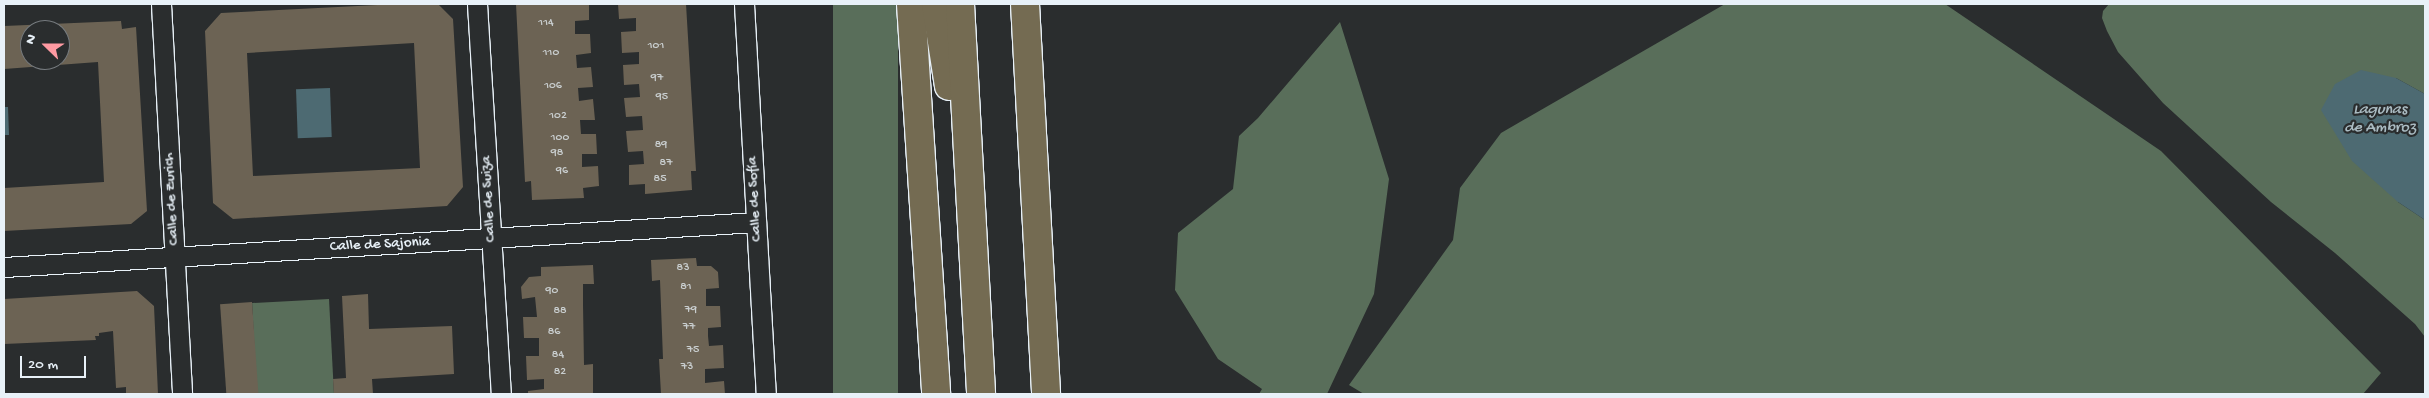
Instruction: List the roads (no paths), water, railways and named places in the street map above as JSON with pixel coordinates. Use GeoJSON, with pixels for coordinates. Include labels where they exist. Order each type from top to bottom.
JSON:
{"type":"FeatureCollection","features":[{"type":"Feature","properties":{"kind":"highway"},"geometry":{"type":"LineString","coordinates":[[911,4],[936,394]]}},
{"type":"Feature","properties":{"kind":"highway"},"geometry":{"type":"LineString","coordinates":[[936,4],[972,217]]}},
{"type":"Feature","properties":{"kind":"highway"},"geometry":{"type":"LineString","coordinates":[[960,4],[981,394]]}},
{"type":"Feature","properties":{"kind":"highway"},"geometry":{"type":"LineString","coordinates":[[1025,4],[1046,390]]}},
{"type":"Feature","properties":{"kind":"street","name":"Calle de Zurich"},"geometry":{"type":"LineString","coordinates":[[161,4],[182,394]]}},
{"type":"Feature","properties":{"kind":"street","name":"Calle de Suiza"},"geometry":{"type":"LineString","coordinates":[[477,4],[500,394]]}},
{"type":"Feature","properties":{"kind":"street","name":"Calle de Sofía"},"geometry":{"type":"LineString","coordinates":[[744,4],[766,394]]}},
{"type":"Feature","properties":{"kind":"street","name":"Calle de Sajonia"},"geometry":{"type":"LineString","coordinates":[[4,267],[756,222]]}},
{"type":"Feature","properties":{"kind":"water","name":"Lagunas de Ambroz"},"geometry":{"type":"Polygon","coordinates":[[[2361,70],[2396,78],[2425,94],[2425,220],[2398,202],[2352,161],[2321,110],[2335,84],[2361,70]]]}},
{"type":"Feature","properties":{"kind":"water"},"geometry":{"type":"Polygon","coordinates":[[[330,88],[332,137],[298,138],[296,89],[330,88]]]}},
{"type":"Feature","properties":{"kind":"water"},"geometry":{"type":"Polygon","coordinates":[[[4,107],[8,107],[9,135],[4,135],[4,107]]]}}]}
